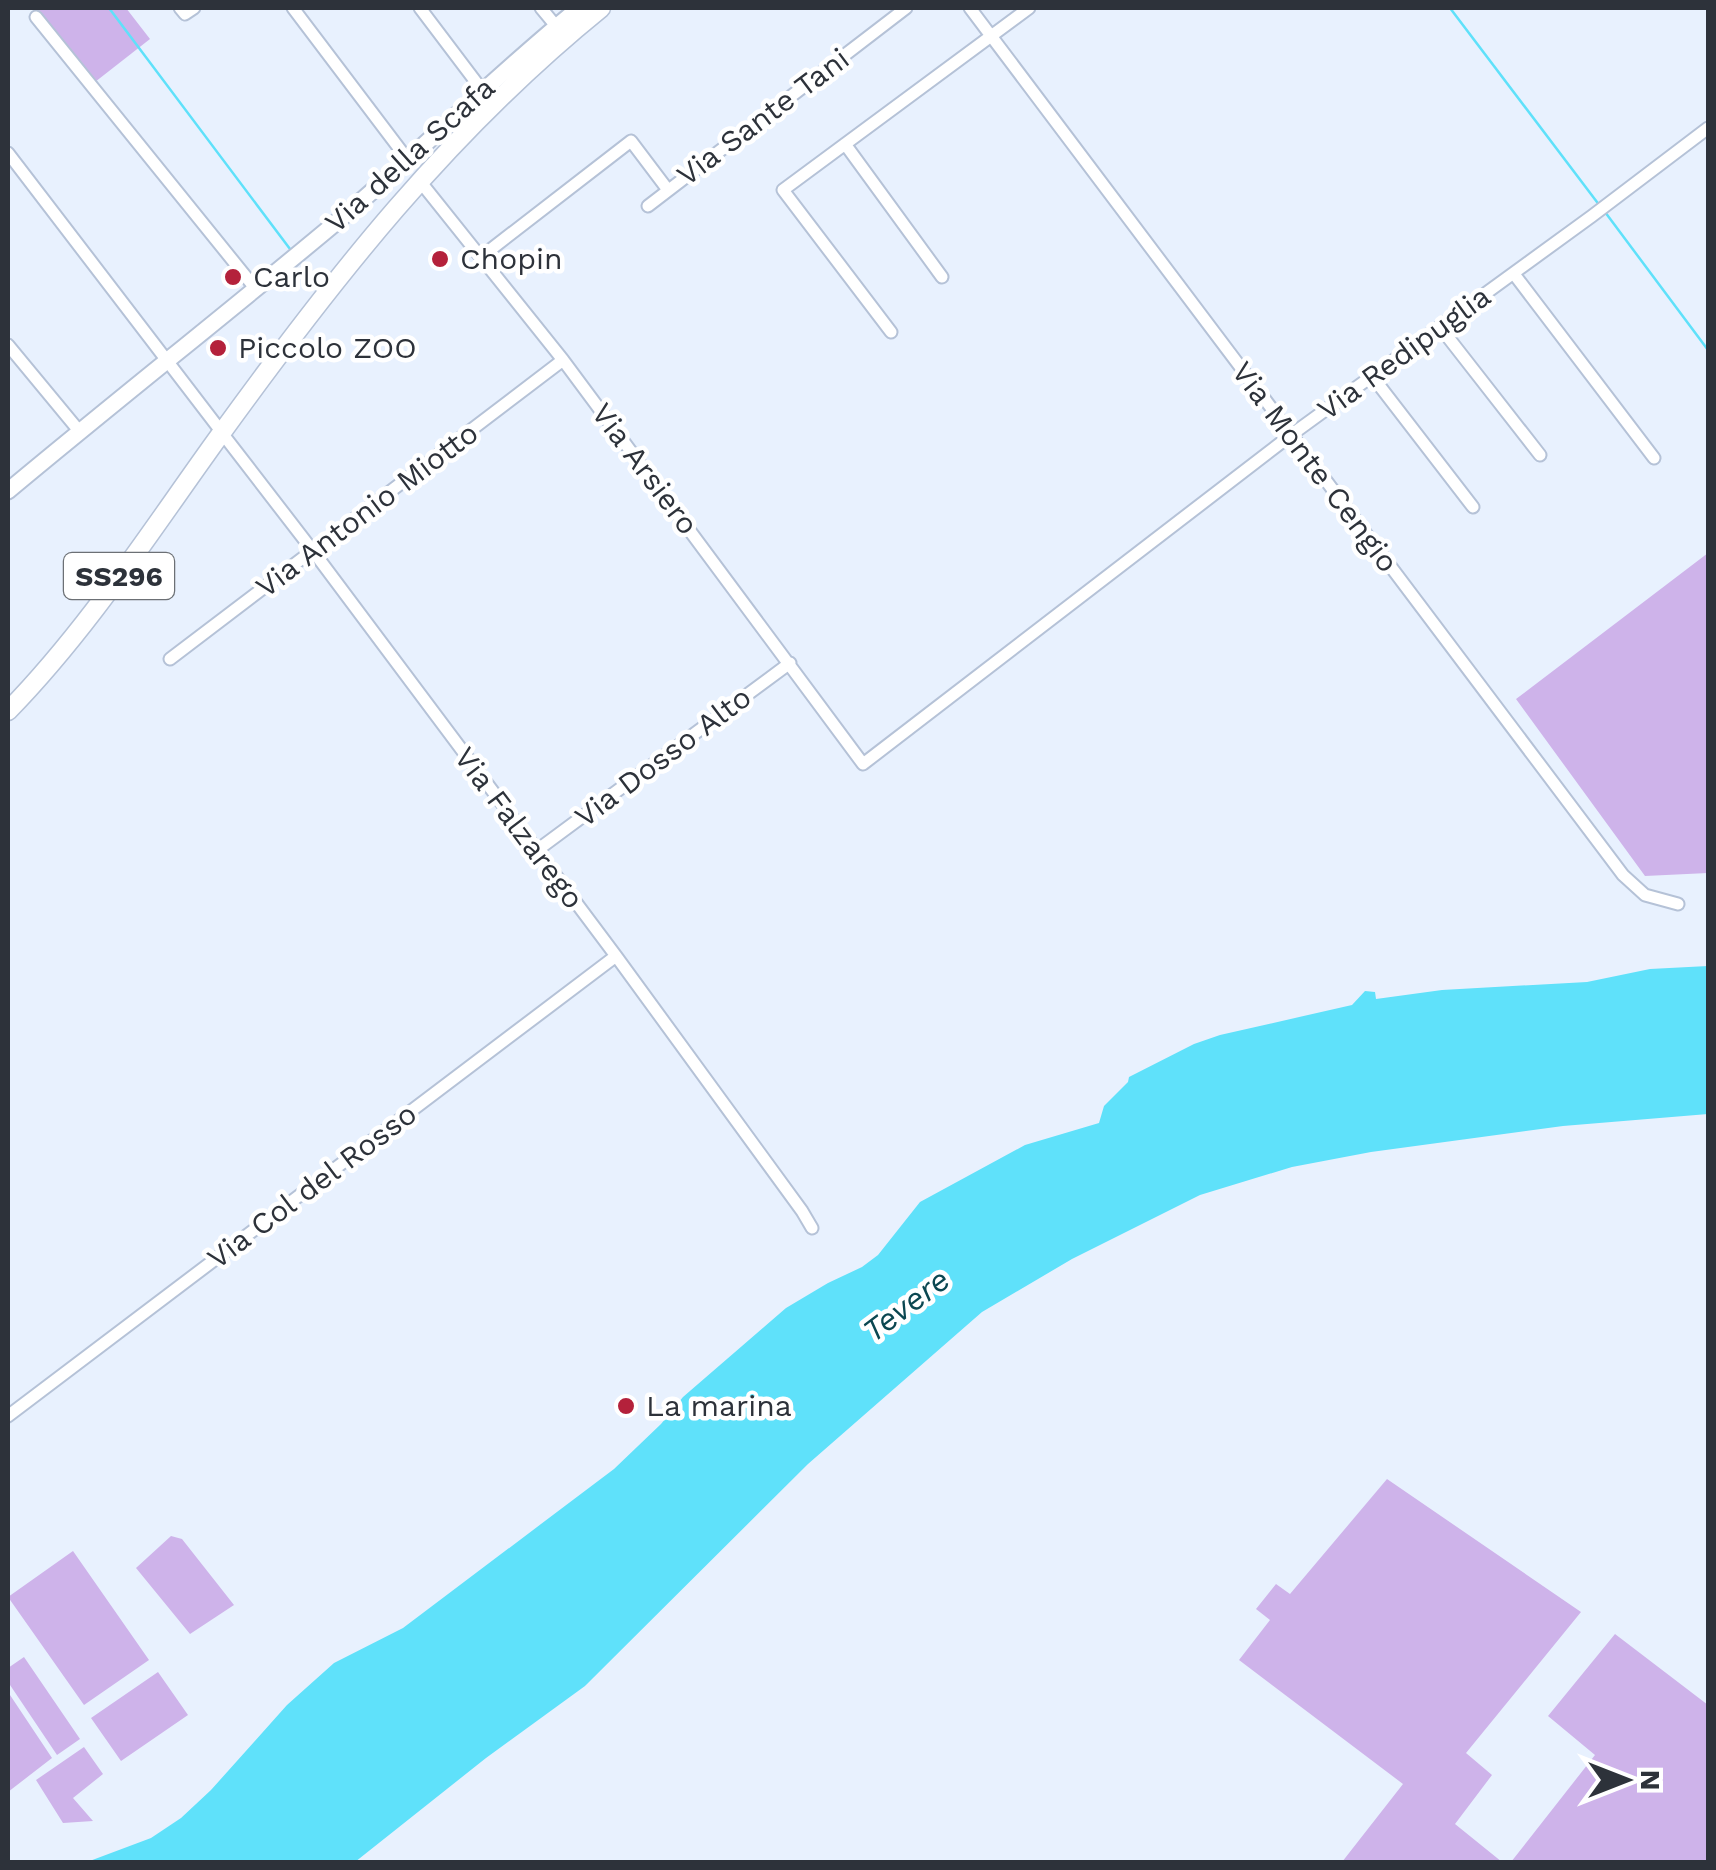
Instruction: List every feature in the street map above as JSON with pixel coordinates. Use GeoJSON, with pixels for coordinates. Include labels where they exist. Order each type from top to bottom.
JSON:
{"type":"FeatureCollection","features":[{"type":"Feature","properties":{"kind":"main road","name":"SS296"},"geometry":{"type":"LineString","coordinates":[[8,711],[76,634],[219,430],[419,180],[529,69],[602,8]]}},
{"type":"Feature","properties":{"kind":"street"},"geometry":{"type":"LineString","coordinates":[[180,8],[185,14],[194,8]]}},
{"type":"Feature","properties":{"kind":"street"},"geometry":{"type":"LineString","coordinates":[[293,8],[408,160]]}},
{"type":"Feature","properties":{"kind":"street"},"geometry":{"type":"LineString","coordinates":[[420,8],[482,90]]}},
{"type":"Feature","properties":{"kind":"street"},"geometry":{"type":"LineString","coordinates":[[541,8],[556,26]]}},
{"type":"Feature","properties":{"kind":"street","name":"Via della Scafa"},"geometry":{"type":"LineString","coordinates":[[8,491],[339,220],[579,8]]}},
{"type":"Feature","properties":{"kind":"street","name":"Via Sante Tani"},"geometry":{"type":"LineString","coordinates":[[648,206],[906,8]]}},
{"type":"Feature","properties":{"kind":"street","name":"Via Monte Cengio"},"geometry":{"type":"LineString","coordinates":[[970,8],[1623,875],[1645,895],[1678,904]]}},
{"type":"Feature","properties":{"kind":"street"},"geometry":{"type":"LineString","coordinates":[[891,332],[783,190],[1029,8]]}},
{"type":"Feature","properties":{"kind":"street"},"geometry":{"type":"LineString","coordinates":[[36,17],[255,288]]}},
{"type":"Feature","properties":{"kind":"street","name":"Via Redipuglia"},"geometry":{"type":"LineString","coordinates":[[863,764],[1292,435],[1708,128]]}},
{"type":"Feature","properties":{"kind":"street","name":"Via Sante Tani"},"geometry":{"type":"LineString","coordinates":[[481,258],[631,140],[668,190]]}},
{"type":"Feature","properties":{"kind":"street"},"geometry":{"type":"LineString","coordinates":[[844,144],[942,278]]}},
{"type":"Feature","properties":{"kind":"street","name":"Via Falzarego"},"geometry":{"type":"LineString","coordinates":[[9,158],[313,551],[616,956],[812,1228]]}},
{"type":"Feature","properties":{"kind":"street","name":"Via Arsiero"},"geometry":{"type":"LineString","coordinates":[[419,180],[563,360],[863,764]]}},
{"type":"Feature","properties":{"kind":"street"},"geometry":{"type":"LineString","coordinates":[[1514,274],[1654,458]]}},
{"type":"Feature","properties":{"kind":"street"},"geometry":{"type":"LineString","coordinates":[[1440,327],[1540,455]]}},
{"type":"Feature","properties":{"kind":"street"},"geometry":{"type":"LineString","coordinates":[[8,345],[80,432]]}},
{"type":"Feature","properties":{"kind":"street","name":"Via Antonio Miotto"},"geometry":{"type":"LineString","coordinates":[[170,659],[563,360]]}},
{"type":"Feature","properties":{"kind":"street"},"geometry":{"type":"LineString","coordinates":[[1372,376],[1473,506]]}},
{"type":"Feature","properties":{"kind":"street","name":"Via Dosso Alto"},"geometry":{"type":"LineString","coordinates":[[536,851],[790,663]]}},
{"type":"Feature","properties":{"kind":"street","name":"Via Col del Rosso"},"geometry":{"type":"LineString","coordinates":[[8,1416],[616,956]]}},
{"type":"Feature","properties":{"kind":"shaded area"},"geometry":{"type":"Polygon","coordinates":[[[37,8],[126,8],[150,39],[95,82],[37,8]]]}},
{"type":"Feature","properties":{"kind":"shaded area"},"geometry":{"type":"Polygon","coordinates":[[[1708,553],[1708,873],[1645,876],[1516,699],[1708,553]]]}},
{"type":"Feature","properties":{"kind":"shaded area"},"geometry":{"type":"Polygon","coordinates":[[[1387,1479],[1581,1612],[1466,1753],[1492,1775],[1455,1824],[1502,1862],[1342,1862],[1403,1784],[1239,1660],[1270,1620],[1256,1609],[1276,1584],[1290,1594],[1387,1479]]]}},
{"type":"Feature","properties":{"kind":"shaded area"},"geometry":{"type":"Polygon","coordinates":[[[171,1536],[182,1539],[234,1605],[190,1634],[136,1568],[171,1536]]]}},
{"type":"Feature","properties":{"kind":"shaded area"},"geometry":{"type":"Polygon","coordinates":[[[73,1551],[149,1660],[84,1705],[8,1597],[73,1551]]]}},
{"type":"Feature","properties":{"kind":"shaded area"},"geometry":{"type":"Polygon","coordinates":[[[1615,1634],[1708,1705],[1708,1862],[1511,1862],[1595,1755],[1548,1716],[1615,1634]]]}},
{"type":"Feature","properties":{"kind":"shaded area"},"geometry":{"type":"Polygon","coordinates":[[[24,1657],[80,1739],[57,1755],[8,1682],[8,1668],[24,1657]]]}},
{"type":"Feature","properties":{"kind":"shaded area"},"geometry":{"type":"Polygon","coordinates":[[[158,1672],[188,1715],[121,1761],[91,1718],[158,1672]]]}},
{"type":"Feature","properties":{"kind":"shaded area"},"geometry":{"type":"Polygon","coordinates":[[[8,1692],[52,1758],[8,1792],[8,1692]]]}},
{"type":"Feature","properties":{"kind":"shaded area"},"geometry":{"type":"Polygon","coordinates":[[[84,1747],[103,1774],[73,1798],[93,1821],[63,1823],[36,1780],[84,1747]]]}},
{"type":"Feature","properties":{"kind":"water","name":"Tevere"},"geometry":{"type":"Polygon","coordinates":[[[1708,966],[1708,1114],[1563,1126],[1371,1152],[1292,1167],[1200,1195],[1072,1259],[982,1312],[808,1464],[585,1686],[355,1862],[87,1862],[151,1838],[181,1818],[287,1705],[334,1663],[403,1628],[614,1469],[683,1397],[786,1308],[878,1255],[920,1202],[1025,1145],[1099,1123],[1104,1106],[1129,1077],[1194,1044],[1352,1005],[1365,991],[1375,992],[1376,999],[1442,990],[1587,982],[1650,969],[1708,966]]]}},
{"type":"Feature","properties":{"kind":"waterway"},"geometry":{"type":"LineString","coordinates":[[109,8],[290,249]]}},
{"type":"Feature","properties":{"kind":"waterway"},"geometry":{"type":"LineString","coordinates":[[1450,8],[1600,206]]}},
{"type":"Feature","properties":{"kind":"waterway"},"geometry":{"type":"LineString","coordinates":[[1605,212],[1708,350]]}},
{"type":"Feature","properties":{"kind":"place","name":"Chopin"},"geometry":{"type":"Point","coordinates":[440,259]}},
{"type":"Feature","properties":{"kind":"place","name":"Carlo"},"geometry":{"type":"Point","coordinates":[233,277]}},
{"type":"Feature","properties":{"kind":"place","name":"Piccolo ZOO"},"geometry":{"type":"Point","coordinates":[218,348]}},
{"type":"Feature","properties":{"kind":"place","name":"La marina"},"geometry":{"type":"Point","coordinates":[626,1406]}}]}
